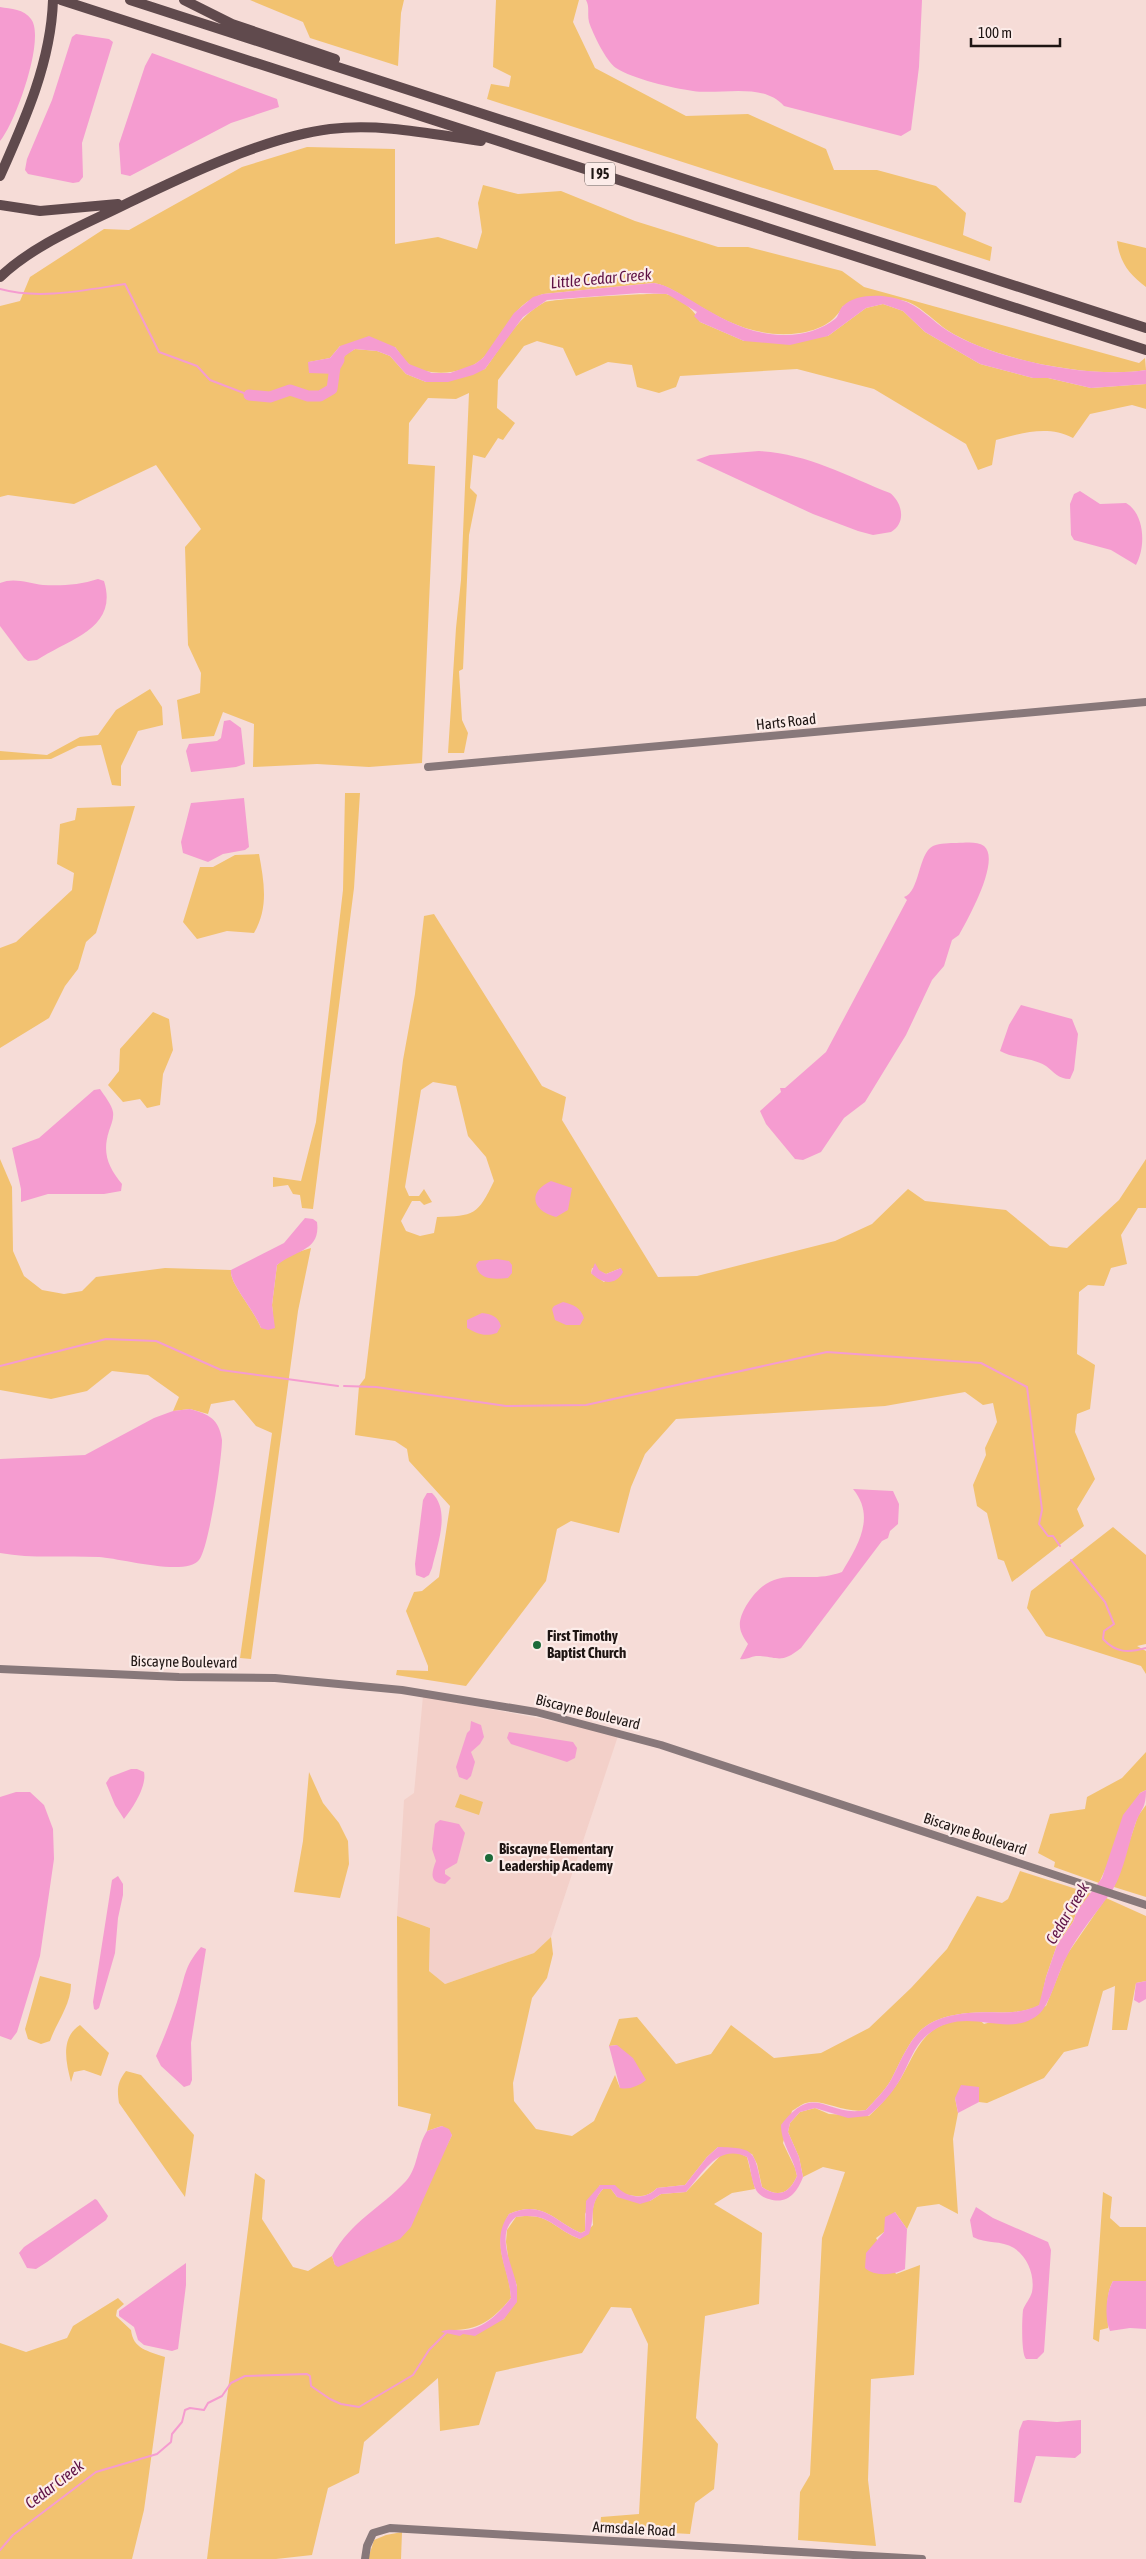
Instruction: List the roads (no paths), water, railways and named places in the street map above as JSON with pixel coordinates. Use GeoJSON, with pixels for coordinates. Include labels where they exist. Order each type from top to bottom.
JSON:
{"type":"FeatureCollection","features":[{"type":"Feature","properties":{"kind":"highway"},"geometry":{"type":"LineString","coordinates":[[0,176],[45,62],[52,28],[53,0]]}},
{"type":"Feature","properties":{"kind":"highway","name":"I 95"},"geometry":{"type":"LineString","coordinates":[[61,0],[1143,349]]}},
{"type":"Feature","properties":{"kind":"highway","name":"I 95"},"geometry":{"type":"LineString","coordinates":[[130,0],[1146,328]]}},
{"type":"Feature","properties":{"kind":"highway"},"geometry":{"type":"LineString","coordinates":[[184,0],[232,24],[398,82],[417,93]]}},
{"type":"Feature","properties":{"kind":"highway"},"geometry":{"type":"LineString","coordinates":[[0,277],[30,253],[68,231],[161,186],[267,145],[331,129],[385,128],[514,146]]}},
{"type":"Feature","properties":{"kind":"highway"},"geometry":{"type":"LineString","coordinates":[[0,205],[40,211],[129,203]]}},
{"type":"Feature","properties":{"kind":"street","name":"Harts Road"},"geometry":{"type":"LineString","coordinates":[[428,766],[1146,702]]}},
{"type":"Feature","properties":{"kind":"street","name":"Biscayne Boulevard"},"geometry":{"type":"LineString","coordinates":[[0,1669],[164,1676],[264,1677],[437,1694],[516,1708],[604,1728],[661,1745],[1146,1905]]}},
{"type":"Feature","properties":{"kind":"street","name":"Armsdale Road"},"geometry":{"type":"LineString","coordinates":[[365,2559],[367,2546],[373,2533],[391,2528],[922,2559]]}},
{"type":"Feature","properties":{"kind":"waterway","name":"Little Cedar Creek"},"geometry":{"type":"LineString","coordinates":[[0,289],[31,294],[47,294],[125,284],[159,352],[197,366],[210,380],[249,395]]}},
{"type":"Feature","properties":{"kind":"waterway","name":"Little Cedar Creek"},"geometry":{"type":"LineString","coordinates":[[249,395],[270,397],[290,390],[308,396],[320,396],[332,389],[335,367],[339,360]]}},
{"type":"Feature","properties":{"kind":"waterway"},"geometry":{"type":"LineString","coordinates":[[0,1366],[106,1339],[156,1341],[221,1370],[338,1386]]}},
{"type":"Feature","properties":{"kind":"waterway"},"geometry":{"type":"LineString","coordinates":[[344,1386],[376,1387],[506,1406],[586,1405],[827,1352],[981,1363],[1027,1387],[1042,1510],[1039,1524],[1048,1536],[1053,1536],[1060,1546]]}},
{"type":"Feature","properties":{"kind":"waterway"},"geometry":{"type":"LineString","coordinates":[[1071,1560],[1105,1602],[1114,1624],[1104,1631],[1103,1639],[1108,1644],[1123,1651],[1146,1648]]}},
{"type":"Feature","properties":{"kind":"waterway","name":"Cedar Creek"},"geometry":{"type":"LineString","coordinates":[[0,2550],[13,2535],[96,2472],[157,2454],[171,2442],[172,2434],[182,2422],[185,2410],[190,2408],[204,2410],[208,2403],[222,2396],[231,2383],[245,2376],[307,2374],[310,2376],[311,2386],[330,2399],[341,2404],[359,2407],[413,2375],[429,2350],[446,2333]]}},
{"type":"Feature","properties":{"kind":"place","name":"First Timothy Baptist Church"},"geometry":{"type":"Point","coordinates":[537,1645]}},
{"type":"Feature","properties":{"kind":"place","name":"Biscayne Elementary Leadership Academy"},"geometry":{"type":"Point","coordinates":[489,1858]}}]}
